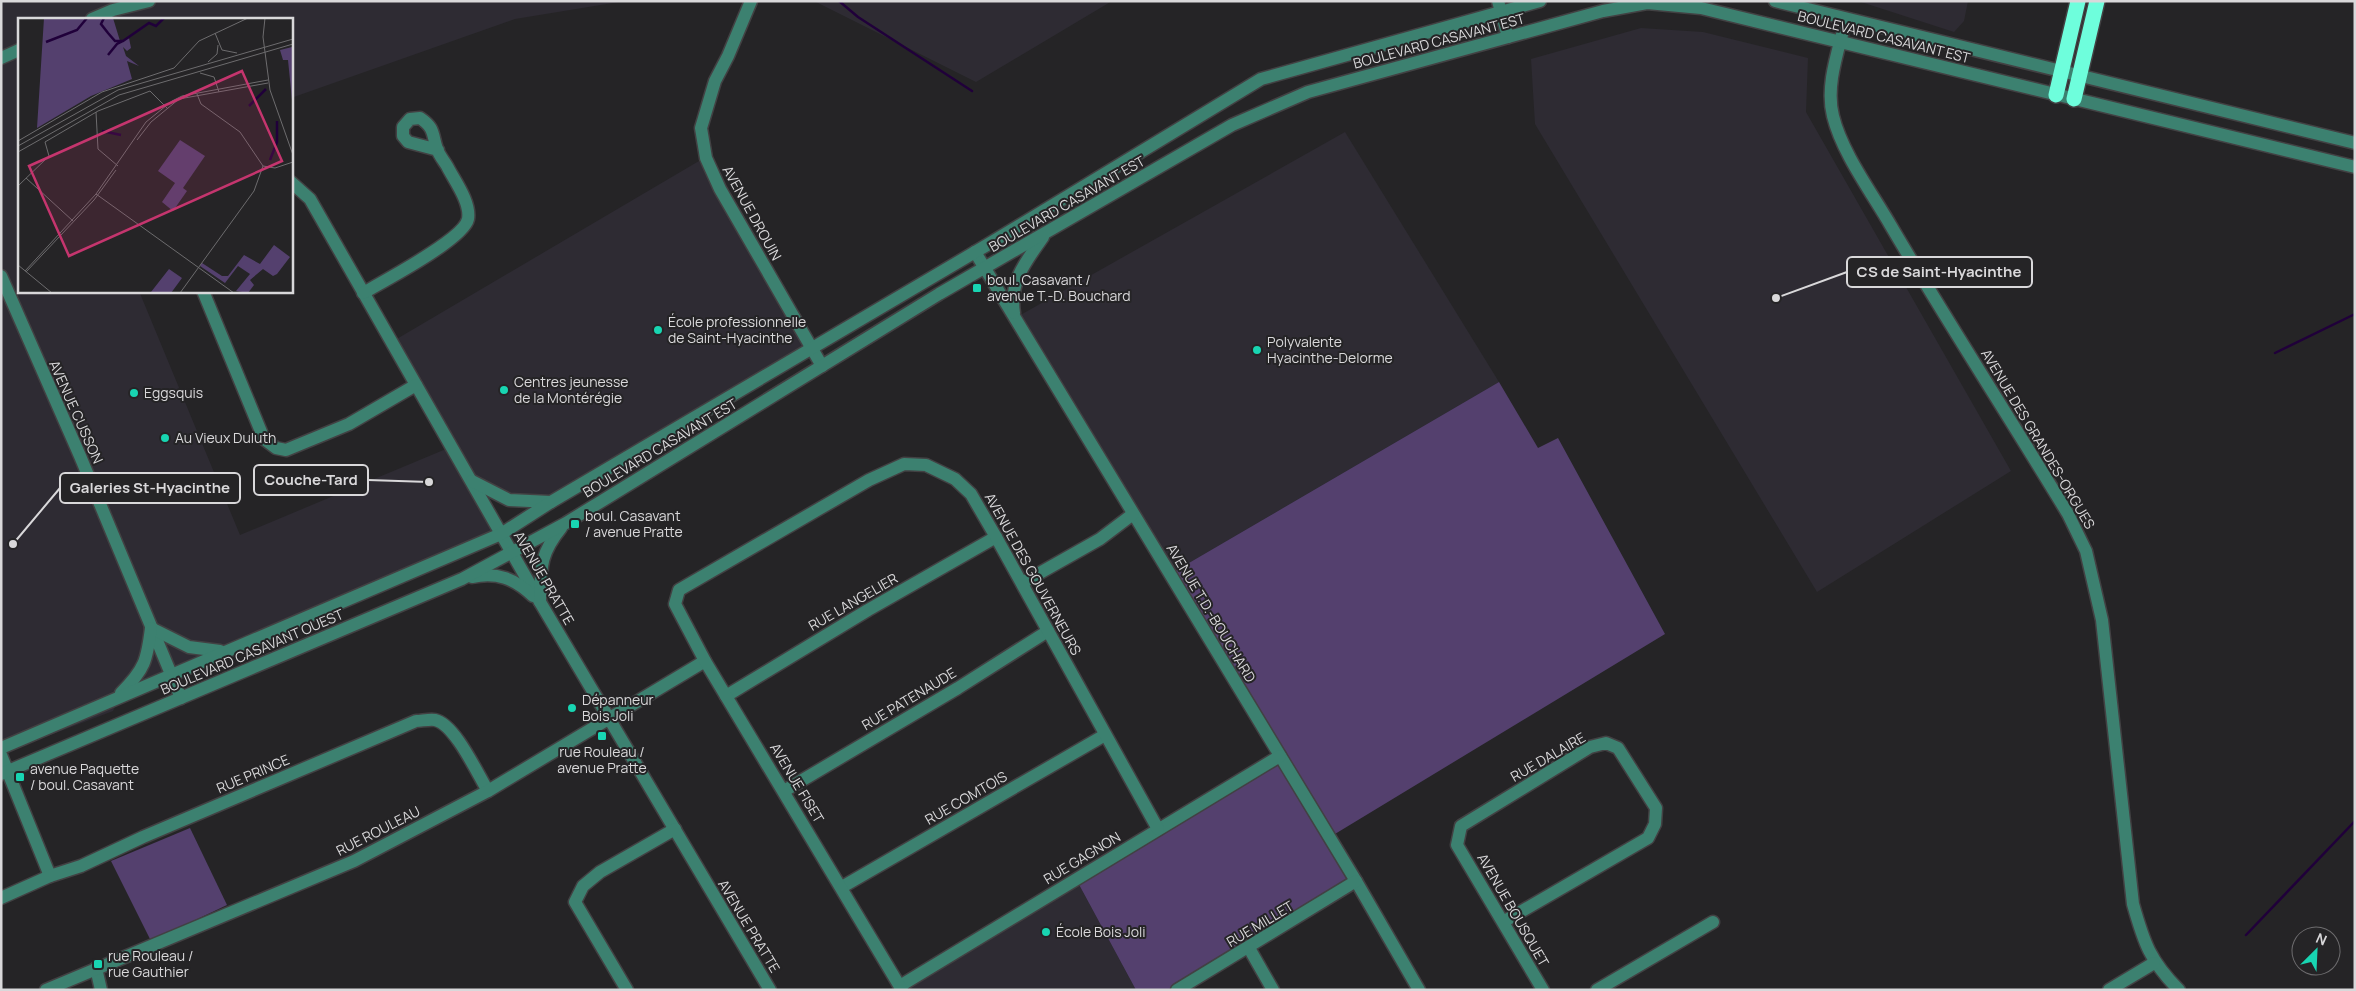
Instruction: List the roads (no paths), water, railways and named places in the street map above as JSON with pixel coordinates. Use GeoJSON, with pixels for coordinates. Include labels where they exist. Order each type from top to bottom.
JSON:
{"type":"FeatureCollection","features":[{"type":"Feature","properties":{"kind":"highway"},"geometry":{"type":"LineString","coordinates":[[2056,94],[2078,1]]}},
{"type":"Feature","properties":{"kind":"highway"},"geometry":{"type":"LineString","coordinates":[[2074,99],[2097,1]]}},
{"type":"Feature","properties":{"kind":"street"},"geometry":{"type":"LineString","coordinates":[[94,18],[119,8],[148,1]]}},
{"type":"Feature","properties":{"kind":"street","name":"AVENUE DROUIN"},"geometry":{"type":"LineString","coordinates":[[751,1],[728,56],[715,80],[701,128],[706,158],[720,189],[811,349]]}},
{"type":"Feature","properties":{"kind":"street","name":"BOULEVARD CASAVANT EST"},"geometry":{"type":"LineString","coordinates":[[501,534],[551,502],[975,252],[1261,79],[1499,7],[1540,1]]}},
{"type":"Feature","properties":{"kind":"street","name":"BOULEVARD CASAVANT EST"},"geometry":{"type":"LineString","coordinates":[[1775,1],[2355,142]]}},
{"type":"Feature","properties":{"kind":"street","name":"BOULEVARD CASAVANT EST"},"geometry":{"type":"LineString","coordinates":[[512,552],[566,523],[940,294],[986,270],[1232,126],[1308,92],[1613,8],[1657,3],[1701,8],[2355,167]]}},
{"type":"Feature","properties":{"kind":"street"},"geometry":{"type":"LineString","coordinates":[[1499,7],[1508,37]]}},
{"type":"Feature","properties":{"kind":"street","name":"AVENUE DES GRANDES-ORGUES"},"geometry":{"type":"LineString","coordinates":[[1846,19],[1831,92],[1833,116],[1844,143],[1906,250],[2068,514],[2086,551],[2102,620],[2133,904],[2139,927],[2154,963],[2179,990]]}},
{"type":"Feature","properties":{"kind":"street"},"geometry":{"type":"LineString","coordinates":[[1,58],[18,50]]}},
{"type":"Feature","properties":{"kind":"street"},"geometry":{"type":"LineString","coordinates":[[363,293],[449,241],[466,226],[469,217],[464,198],[438,150]]}},
{"type":"Feature","properties":{"kind":"street","name":"AVENUE PRATTE"},"geometry":{"type":"LineString","coordinates":[[292,183],[310,199],[540,602],[770,990]]}},
{"type":"Feature","properties":{"kind":"street"},"geometry":{"type":"LineString","coordinates":[[1015,318],[1013,292],[1018,271],[1047,233]]}},
{"type":"Feature","properties":{"kind":"street","name":"AVENUE T.D.-BOUCHARD"},"geometry":{"type":"LineString","coordinates":[[975,252],[1356,881],[1419,990]]}},
{"type":"Feature","properties":{"kind":"street","name":"AVENUE CUSSON"},"geometry":{"type":"LineString","coordinates":[[1,276],[181,698]]}},
{"type":"Feature","properties":{"kind":"street"},"geometry":{"type":"LineString","coordinates":[[203,292],[264,439],[276,448],[286,450],[348,424],[416,385]]}},
{"type":"Feature","properties":{"kind":"street"},"geometry":{"type":"LineString","coordinates":[[811,349],[822,366]]}},
{"type":"Feature","properties":{"kind":"street","name":"AVENUE DES GOUVERNEURS"},"geometry":{"type":"LineString","coordinates":[[679,590],[869,480],[904,464],[926,465],[955,479],[971,494],[996,537],[1158,829]]}},
{"type":"Feature","properties":{"kind":"street"},"geometry":{"type":"LineString","coordinates":[[472,481],[509,500],[551,502]]}},
{"type":"Feature","properties":{"kind":"street"},"geometry":{"type":"LineString","coordinates":[[1022,583],[1100,539],[1133,514]]}},
{"type":"Feature","properties":{"kind":"street"},"geometry":{"type":"LineString","coordinates":[[540,602],[542,563],[545,550],[566,523]]}},
{"type":"Feature","properties":{"kind":"street","name":"BOULEVARD CASAVANT OUEST"},"geometry":{"type":"LineString","coordinates":[[1,748],[501,534]]}},
{"type":"Feature","properties":{"kind":"street","name":"RUE LANGELIER"},"geometry":{"type":"LineString","coordinates":[[726,696],[868,610],[996,537]]}},
{"type":"Feature","properties":{"kind":"street","name":"BOULEVARD CASAVANT OUEST"},"geometry":{"type":"LineString","coordinates":[[5,773],[462,579],[512,552]]}},
{"type":"Feature","properties":{"kind":"street"},"geometry":{"type":"LineString","coordinates":[[462,579],[484,575],[499,575],[524,588],[540,602]]}},
{"type":"Feature","properties":{"kind":"street","name":"AVENUE FISET"},"geometry":{"type":"LineString","coordinates":[[679,590],[674,604],[726,696],[901,988]]}},
{"type":"Feature","properties":{"kind":"street"},"geometry":{"type":"LineString","coordinates":[[117,697],[138,676],[146,660],[151,628],[189,647],[225,651]]}},
{"type":"Feature","properties":{"kind":"street","name":"RUE PATENAUDE"},"geometry":{"type":"LineString","coordinates":[[784,791],[958,688],[1048,631]]}},
{"type":"Feature","properties":{"kind":"street","name":"RUE ROULEAU"},"geometry":{"type":"LineString","coordinates":[[46,990],[354,861],[488,791],[610,720],[706,661]]}},
{"type":"Feature","properties":{"kind":"street","name":"RUE PRINCE"},"geometry":{"type":"LineString","coordinates":[[1,898],[50,876],[81,866],[143,837],[416,722],[435,720],[444,724],[458,740],[488,791]]}},
{"type":"Feature","properties":{"kind":"street","name":"RUE COMTOIS"},"geometry":{"type":"LineString","coordinates":[[842,887],[1105,735]]}},
{"type":"Feature","properties":{"kind":"street","name":"RUE DALAIRE"},"geometry":{"type":"LineString","coordinates":[[1457,845],[1461,826],[1590,748],[1606,743],[1618,748],[1656,808],[1655,824],[1648,838],[1503,922]]}},
{"type":"Feature","properties":{"kind":"street"},"geometry":{"type":"LineString","coordinates":[[1,755],[5,773],[50,876]]}},
{"type":"Feature","properties":{"kind":"street","name":"RUE GAGNON"},"geometry":{"type":"LineString","coordinates":[[901,988],[1280,756]]}},
{"type":"Feature","properties":{"kind":"street"},"geometry":{"type":"LineString","coordinates":[[627,990],[576,902],[583,886],[600,872],[674,829]]}},
{"type":"Feature","properties":{"kind":"street","name":"AVENUE BOUSQUET"},"geometry":{"type":"LineString","coordinates":[[1457,845],[1542,990]]}},
{"type":"Feature","properties":{"kind":"street","name":"RUE MILLET"},"geometry":{"type":"LineString","coordinates":[[1177,990],[1249,948],[1356,881]]}},
{"type":"Feature","properties":{"kind":"street"},"geometry":{"type":"LineString","coordinates":[[1597,990],[1713,922]]}},
{"type":"Feature","properties":{"kind":"street"},"geometry":{"type":"LineString","coordinates":[[1249,948],[1273,990]]}},
{"type":"Feature","properties":{"kind":"street"},"geometry":{"type":"LineString","coordinates":[[2109,990],[2154,963]]}},
{"type":"Feature","properties":{"kind":"street"},"geometry":{"type":"LineString","coordinates":[[96,968],[101,990]]}},
{"type":"Feature","properties":{"kind":"waterway"},"geometry":{"type":"LineString","coordinates":[[839,1],[858,17],[972,91]]}},
{"type":"Feature","properties":{"kind":"waterway"},"geometry":{"type":"LineString","coordinates":[[2275,353],[2355,314]]}},
{"type":"Feature","properties":{"kind":"waterway"},"geometry":{"type":"LineString","coordinates":[[2246,935],[2355,821]]}},
{"type":"Feature","properties":{"kind":"place","name":"boul. Casavant / avenue T.-D. Bouchard"},"geometry":{"type":"Point","coordinates":[977,288]}},
{"type":"Feature","properties":{"kind":"place","name":"CS de Saint-Hyacinthe"},"geometry":{"type":"Point","coordinates":[1776,298]}},
{"type":"Feature","properties":{"kind":"place","name":"École professionnelle de Saint-Hyacinthe"},"geometry":{"type":"Point","coordinates":[658,330]}},
{"type":"Feature","properties":{"kind":"place","name":"Polyvalente Hyacinthe-Delorme"},"geometry":{"type":"Point","coordinates":[1257,350]}},
{"type":"Feature","properties":{"kind":"place","name":"Centres jeunesse de la Montérégie"},"geometry":{"type":"Point","coordinates":[504,390]}},
{"type":"Feature","properties":{"kind":"place","name":"Eggsquis"},"geometry":{"type":"Point","coordinates":[134,393]}},
{"type":"Feature","properties":{"kind":"place","name":"Au Vieux Duluth"},"geometry":{"type":"Point","coordinates":[165,438]}},
{"type":"Feature","properties":{"kind":"place","name":"Couche-Tard"},"geometry":{"type":"Point","coordinates":[429,482]}},
{"type":"Feature","properties":{"kind":"place","name":"boul. Casavant / avenue Pratte"},"geometry":{"type":"Point","coordinates":[575,524]}},
{"type":"Feature","properties":{"kind":"place","name":"Galeries St-Hyacinthe"},"geometry":{"type":"Point","coordinates":[13,544]}},
{"type":"Feature","properties":{"kind":"place","name":"Dépanneur Bois Joli"},"geometry":{"type":"Point","coordinates":[572,708]}},
{"type":"Feature","properties":{"kind":"place","name":"rue Rouleau / avenue Pratte"},"geometry":{"type":"Point","coordinates":[602,736]}},
{"type":"Feature","properties":{"kind":"place","name":"avenue Paquette / boul. Casavant"},"geometry":{"type":"Point","coordinates":[20,777]}},
{"type":"Feature","properties":{"kind":"place","name":"École Bois Joli"},"geometry":{"type":"Point","coordinates":[1046,932]}},
{"type":"Feature","properties":{"kind":"place","name":"rue Rouleau / rue Gauthier"},"geometry":{"type":"Point","coordinates":[98,964]}}]}
